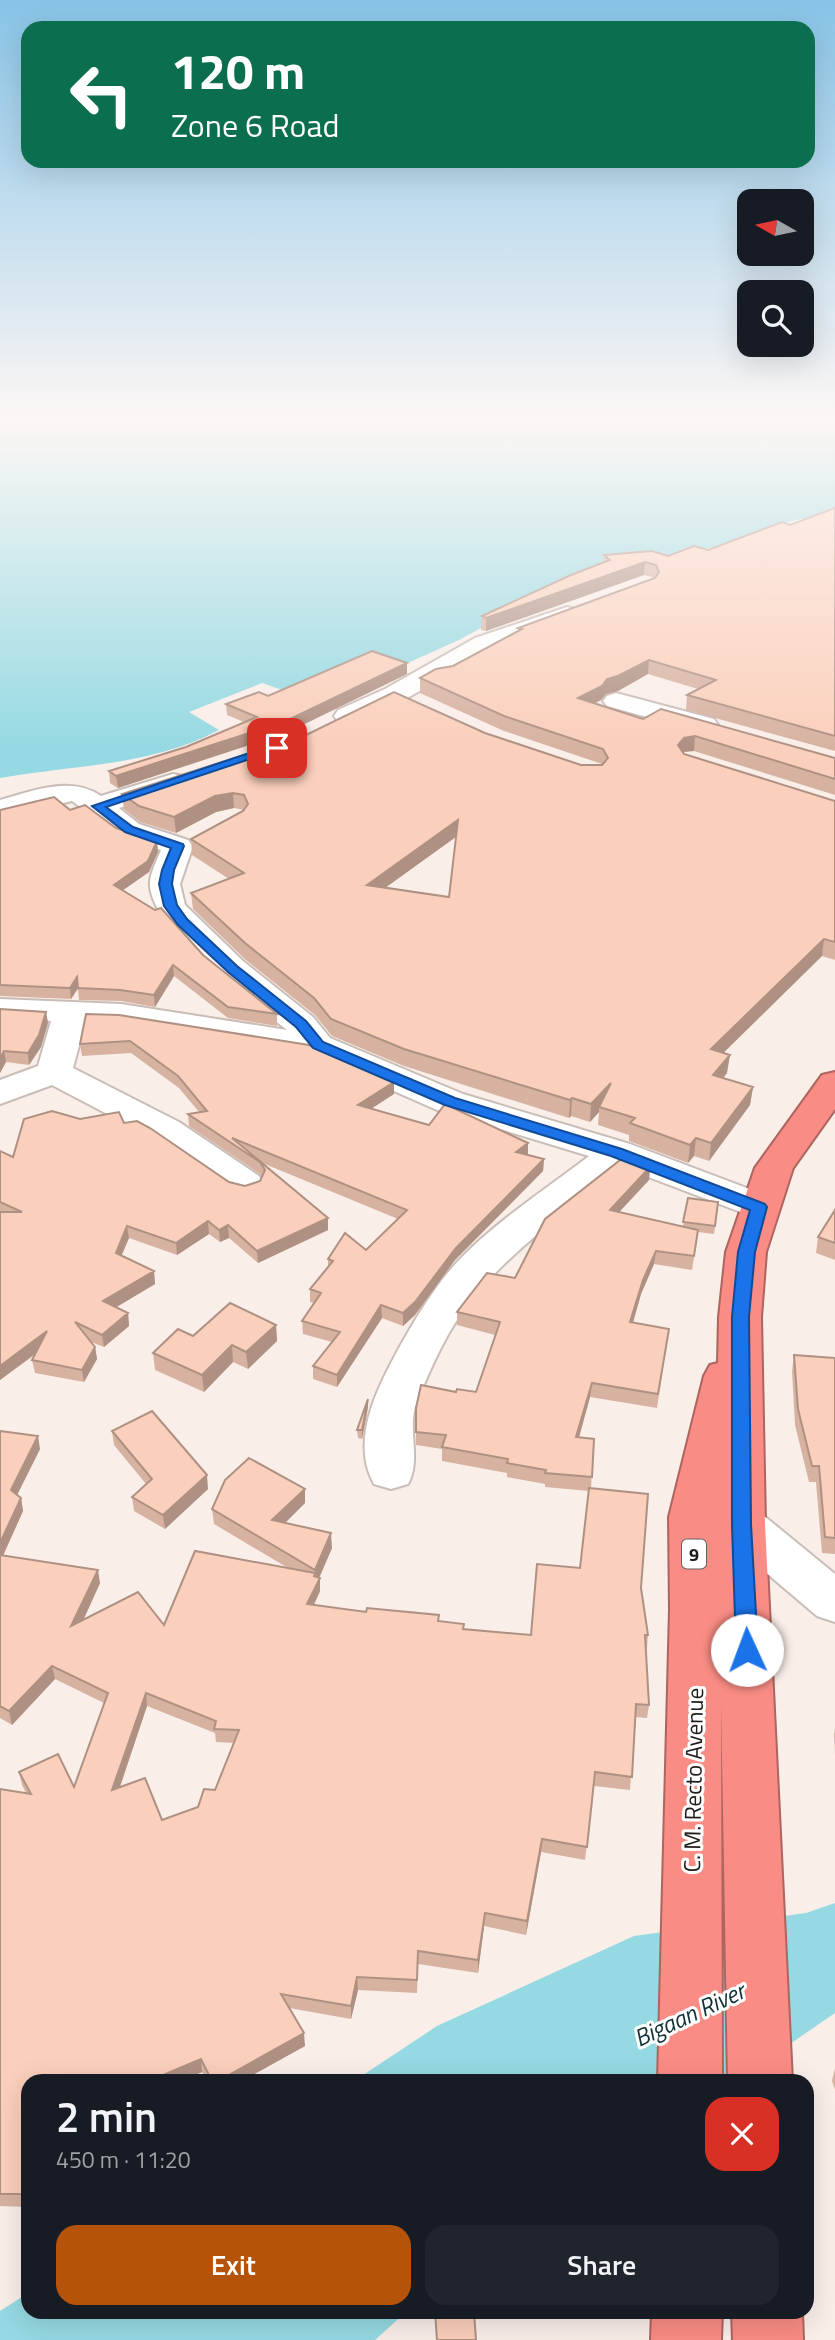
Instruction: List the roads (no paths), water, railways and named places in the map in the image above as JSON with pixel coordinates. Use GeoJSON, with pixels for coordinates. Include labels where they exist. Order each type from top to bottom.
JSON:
{"type":"FeatureCollection","features":[{"type":"Feature","properties":{"kind":"highway","name":"C. M. Recto Avenue"},"geometry":{"type":"LineString","coordinates":[[760,2074],[741,1524],[740,1317],[746,1252],[774,1168],[835,1083]]}},
{"type":"Feature","properties":{"kind":"highway","name":"C. M. Recto Avenue"},"geometry":{"type":"LineString","coordinates":[[690,2074],[694,1796],[693,1517],[740,1317]]}},
{"type":"Feature","properties":{"kind":"highway"},"geometry":{"type":"LineString","coordinates":[[686,2340],[687,2319]]}},
{"type":"Feature","properties":{"kind":"highway"},"geometry":{"type":"LineString","coordinates":[[767,2319],[768,2340]]}},
{"type":"Feature","properties":{"kind":"street"},"geometry":{"type":"LineString","coordinates":[[318,730],[408,700],[425,675],[494,638],[589,605]]}},
{"type":"Feature","properties":{"kind":"street"},"geometry":{"type":"LineString","coordinates":[[617,701],[731,732]]}},
{"type":"Feature","properties":{"kind":"street"},"geometry":{"type":"LineString","coordinates":[[97,806],[200,773]]}},
{"type":"Feature","properties":{"kind":"street"},"geometry":{"type":"LineString","coordinates":[[0,809],[35,799],[78,793],[129,830],[189,841],[168,870],[167,895],[176,914],[232,969],[301,1024],[318,1045]]}},
{"type":"Feature","properties":{"kind":"street"},"geometry":{"type":"LineString","coordinates":[[0,1009],[121,1014],[318,1045],[450,1102],[617,1153],[759,1207]]}},
{"type":"Feature","properties":{"kind":"street"},"geometry":{"type":"LineString","coordinates":[[54,1072],[71,1012]]}},
{"type":"Feature","properties":{"kind":"street"},"geometry":{"type":"LineString","coordinates":[[0,1093],[54,1072],[166,1130],[245,1184]]}},
{"type":"Feature","properties":{"kind":"street"},"geometry":{"type":"LineString","coordinates":[[391,1472],[388,1432],[393,1405],[426,1335],[458,1288],[496,1248],[617,1153]]}},
{"type":"Feature","properties":{"kind":"street"},"geometry":{"type":"LineString","coordinates":[[741,1524],[835,1602]]}},
{"type":"Feature","properties":{"kind":"water"},"geometry":{"type":"Polygon","coordinates":[[[0,530],[764,530],[700,551],[649,558],[503,616],[459,640],[383,674],[288,692],[262,683],[189,712],[219,730],[167,751],[112,763],[0,778],[0,530]]]}},
{"type":"Feature","properties":{"kind":"water","name":"Bigaan River"},"geometry":{"type":"Polygon","coordinates":[[[835,1903],[835,2013],[746,2074],[365,2074],[437,2026],[634,1936],[806,1913],[835,1903]]]}},
{"type":"Feature","properties":{"kind":"water"},"geometry":{"type":"Polygon","coordinates":[[[21,2298],[21,2319],[398,2319],[375,2340],[0,2340],[0,2311],[21,2298]]]}}]}
